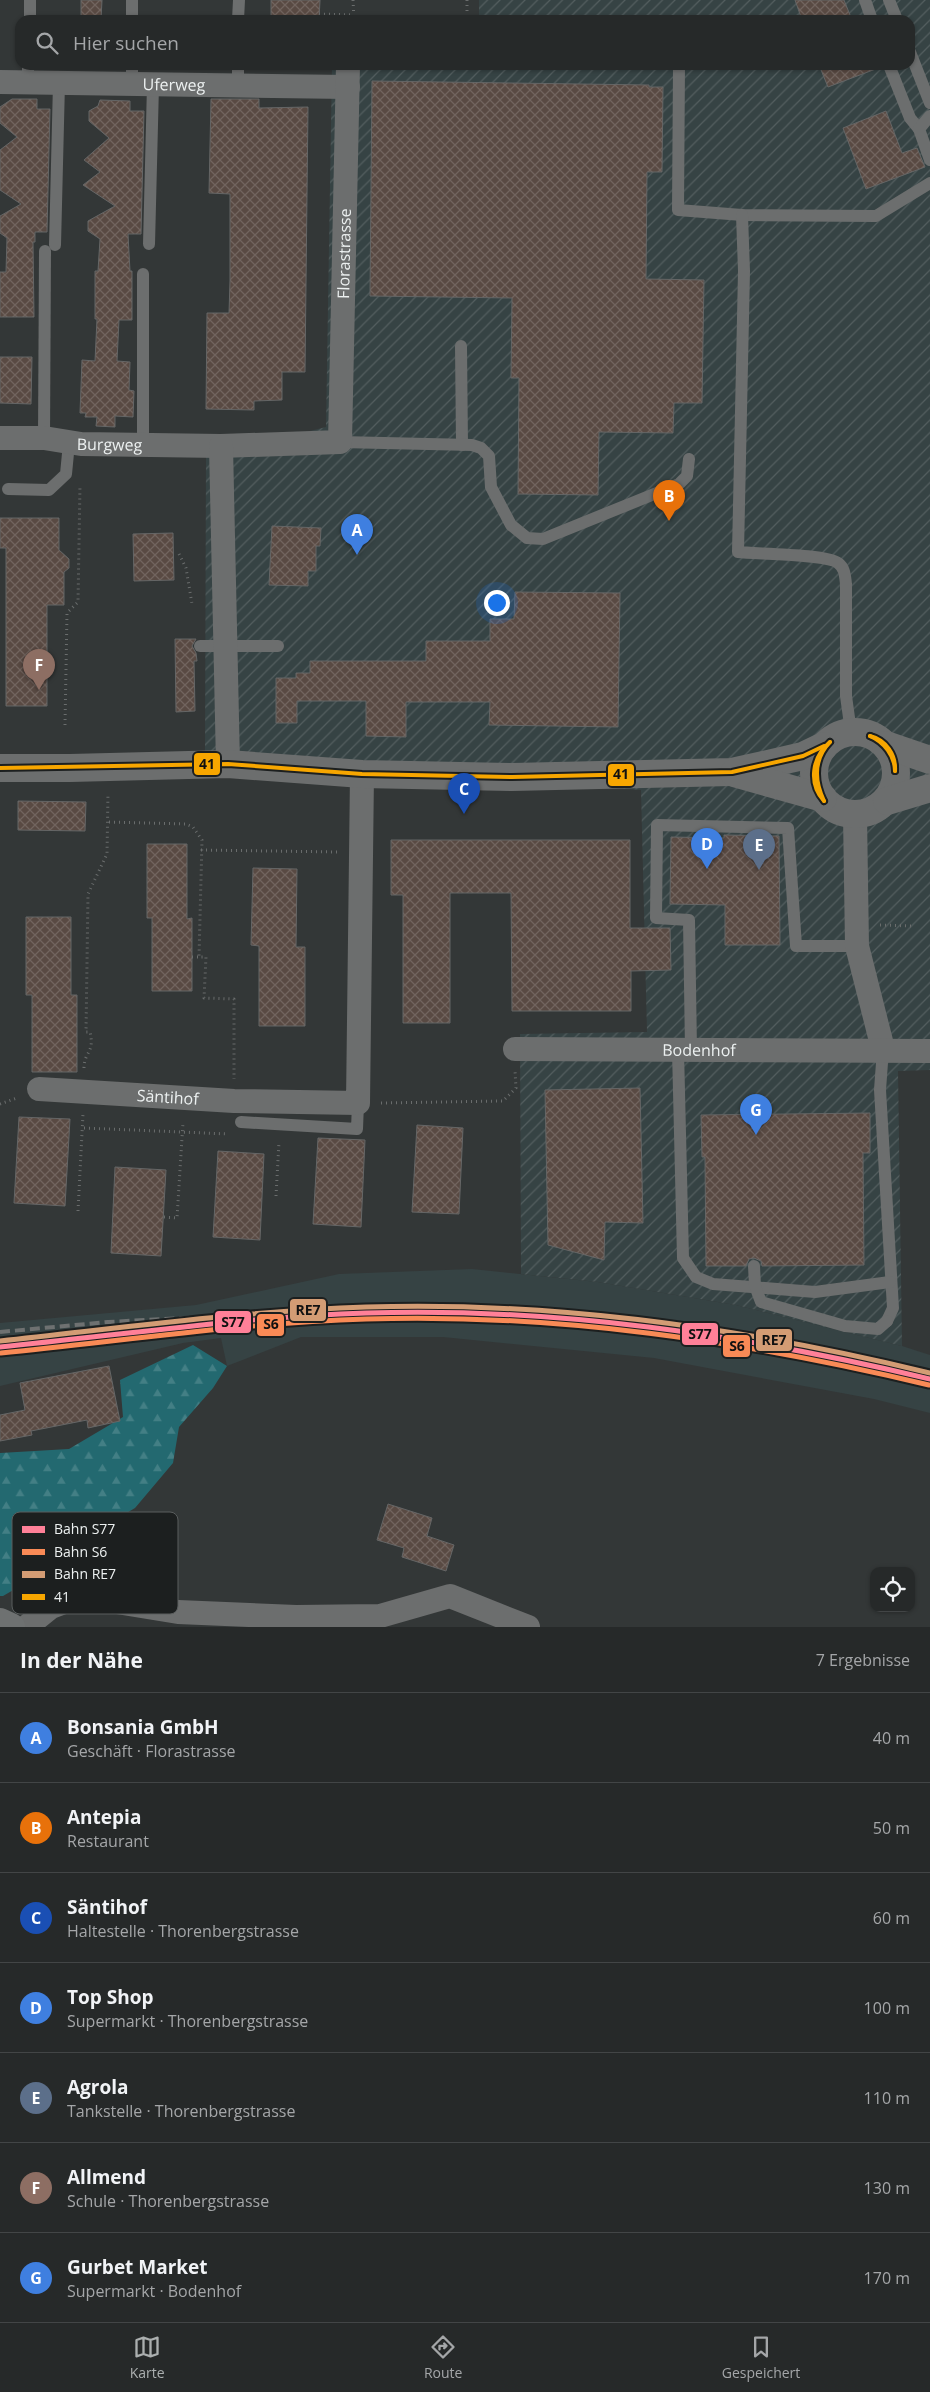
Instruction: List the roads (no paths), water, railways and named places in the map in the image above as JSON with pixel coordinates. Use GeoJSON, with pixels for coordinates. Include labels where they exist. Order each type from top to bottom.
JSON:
{"type":"FeatureCollection","features":[{"type":"Feature","properties":{"kind":"main road"},"geometry":{"type":"LineString","coordinates":[[0,768],[228,764],[362,774],[512,777],[732,772],[803,756],[839,736],[851,732],[865,733],[886,746],[930,760]]}},
{"type":"Feature","properties":{"kind":"main road"},"geometry":{"type":"LineString","coordinates":[[824,746],[815,763],[814,776],[816,788],[822,798],[842,813],[855,815],[874,810],[887,801],[930,788]]}},
{"type":"Feature","properties":{"kind":"main road"},"geometry":{"type":"LineString","coordinates":[[886,746],[892,753],[896,774],[895,787],[887,801]]}},
{"type":"Feature","properties":{"kind":"main road"},"geometry":{"type":"LineString","coordinates":[[732,772],[822,798]]}},
{"type":"Feature","properties":{"kind":"street","name":"Uferweg"},"geometry":{"type":"LineString","coordinates":[[0,82],[28,74],[59,83],[238,75],[348,76]]}},
{"type":"Feature","properties":{"kind":"street","name":"Florastrasse"},"geometry":{"type":"LineString","coordinates":[[340,442],[348,76]]}},
{"type":"Feature","properties":{"kind":"street","name":"Burgweg"},"geometry":{"type":"LineString","coordinates":[[0,438],[44,438],[69,443],[221,446],[340,442]]}},
{"type":"Feature","properties":{"kind":"street"},"geometry":{"type":"LineString","coordinates":[[221,446],[228,764]]}},
{"type":"Feature","properties":{"kind":"street"},"geometry":{"type":"LineString","coordinates":[[358,1103],[362,774]]}},
{"type":"Feature","properties":{"kind":"street"},"geometry":{"type":"LineString","coordinates":[[855,815],[857,946],[883,1049]]}},
{"type":"Feature","properties":{"kind":"street","name":"Bodenhof"},"geometry":{"type":"LineString","coordinates":[[515,1049],[883,1049],[930,1051]]}},
{"type":"Feature","properties":{"kind":"street","name":"Säntihof"},"geometry":{"type":"LineString","coordinates":[[39,1089],[234,1101],[358,1103]]}},
{"type":"Feature","properties":{"kind":"street"},"geometry":{"type":"LineString","coordinates":[[178,1612],[296,1617],[380,1616],[450,1596],[528,1627]]}},
{"type":"Feature","properties":{"kind":"street"},"geometry":{"type":"LineString","coordinates":[[26,1627],[41,1614]]}},
{"type":"Feature","properties":{"kind":"street"},"geometry":{"type":"LineString","coordinates":[[0,1622],[11,1627]]}},
{"type":"Feature","properties":{"kind":"lane"},"geometry":{"type":"LineString","coordinates":[[30,0],[30,15]]}},
{"type":"Feature","properties":{"kind":"lane"},"geometry":{"type":"LineString","coordinates":[[132,0],[132,15]]}},
{"type":"Feature","properties":{"kind":"lane"},"geometry":{"type":"LineString","coordinates":[[238,15],[239,0]]}},
{"type":"Feature","properties":{"kind":"lane"},"geometry":{"type":"LineString","coordinates":[[865,0],[870,15]]}},
{"type":"Feature","properties":{"kind":"lane"},"geometry":{"type":"LineString","coordinates":[[889,0],[895,15]]}},
{"type":"Feature","properties":{"kind":"lane"},"geometry":{"type":"LineString","coordinates":[[915,65],[930,103]]}},
{"type":"Feature","properties":{"kind":"lane"},"geometry":{"type":"LineString","coordinates":[[679,70],[678,210],[742,215],[876,216],[930,184]]}},
{"type":"Feature","properties":{"kind":"lane"},"geometry":{"type":"LineString","coordinates":[[891,70],[910,118],[919,129],[930,160]]}},
{"type":"Feature","properties":{"kind":"lane"},"geometry":{"type":"LineString","coordinates":[[139,78],[150,244]]}},
{"type":"Feature","properties":{"kind":"lane"},"geometry":{"type":"LineString","coordinates":[[44,438],[50,248],[59,83]]}},
{"type":"Feature","properties":{"kind":"lane"},"geometry":{"type":"LineString","coordinates":[[919,129],[930,116]]}},
{"type":"Feature","properties":{"kind":"lane"},"geometry":{"type":"LineString","coordinates":[[742,215],[744,271],[738,552],[818,556],[833,559],[840,564],[844,571],[846,584],[846,696],[851,732]]}},
{"type":"Feature","properties":{"kind":"lane"},"geometry":{"type":"LineString","coordinates":[[143,274],[143,444]]}},
{"type":"Feature","properties":{"kind":"lane"},"geometry":{"type":"LineString","coordinates":[[461,346],[462,445]]}},
{"type":"Feature","properties":{"kind":"lane"},"geometry":{"type":"LineString","coordinates":[[340,442],[462,445],[481,448],[489,456],[491,487],[511,525],[527,538],[543,539],[678,484],[687,476],[689,459]]}},
{"type":"Feature","properties":{"kind":"lane"},"geometry":{"type":"LineString","coordinates":[[8,489],[49,490],[66,474],[69,443]]}},
{"type":"Feature","properties":{"kind":"lane"},"geometry":{"type":"LineString","coordinates":[[200,646],[278,646]]}},
{"type":"Feature","properties":{"kind":"lane"},"geometry":{"type":"LineString","coordinates":[[857,946],[796,946],[788,828],[657,825],[656,918],[690,920],[685,1050],[683,1258],[696,1277],[713,1284],[815,1292],[890,1282]]}},
{"type":"Feature","properties":{"kind":"lane"},"geometry":{"type":"LineString","coordinates":[[754,1266],[755,1286],[761,1302],[845,1326],[878,1329],[887,1321],[893,1308],[880,1090],[883,1049]]}},
{"type":"Feature","properties":{"kind":"lane"},"geometry":{"type":"LineString","coordinates":[[241,1122],[357,1128],[358,1103]]}},
{"type":"Feature","properties":{"kind":"railway"},"geometry":{"type":"LineString","coordinates":[[0,1332],[108,1322],[258,1314],[396,1313]]}},
{"type":"Feature","properties":{"kind":"rail line","name":"RE7"},"geometry":{"type":"LineString","coordinates":[[0,1341],[183,1321],[320,1309],[437,1306],[509,1308],[580,1313],[721,1331],[791,1343],[930,1373]]}},
{"type":"Feature","properties":{"kind":"rail line","name":"S77"},"geometry":{"type":"LineString","coordinates":[[0,1347],[274,1318],[366,1313],[437,1312],[509,1315],[650,1327],[791,1349],[930,1379]]}},
{"type":"Feature","properties":{"kind":"rail line","name":"S6"},"geometry":{"type":"LineString","coordinates":[[1,1353],[274,1324],[366,1319],[437,1318],[579,1326],[649,1333],[790,1355],[929,1385]]}},
{"type":"Feature","properties":{"kind":"place","name":"Antepia"},"geometry":{"type":"Point","coordinates":[669,521]}},
{"type":"Feature","properties":{"kind":"place","name":"Bonsania GmbH"},"geometry":{"type":"Point","coordinates":[357,555]}},
{"type":"Feature","properties":{"kind":"place","name":"Allmend"},"geometry":{"type":"Point","coordinates":[39,690]}},
{"type":"Feature","properties":{"kind":"place","name":"Säntihof"},"geometry":{"type":"Point","coordinates":[464,814]}},
{"type":"Feature","properties":{"kind":"place","name":"Top Shop"},"geometry":{"type":"Point","coordinates":[707,869]}},
{"type":"Feature","properties":{"kind":"place","name":"Agrola"},"geometry":{"type":"Point","coordinates":[759,870]}},
{"type":"Feature","properties":{"kind":"place","name":"Gurbet Market"},"geometry":{"type":"Point","coordinates":[756,1135]}}]}
